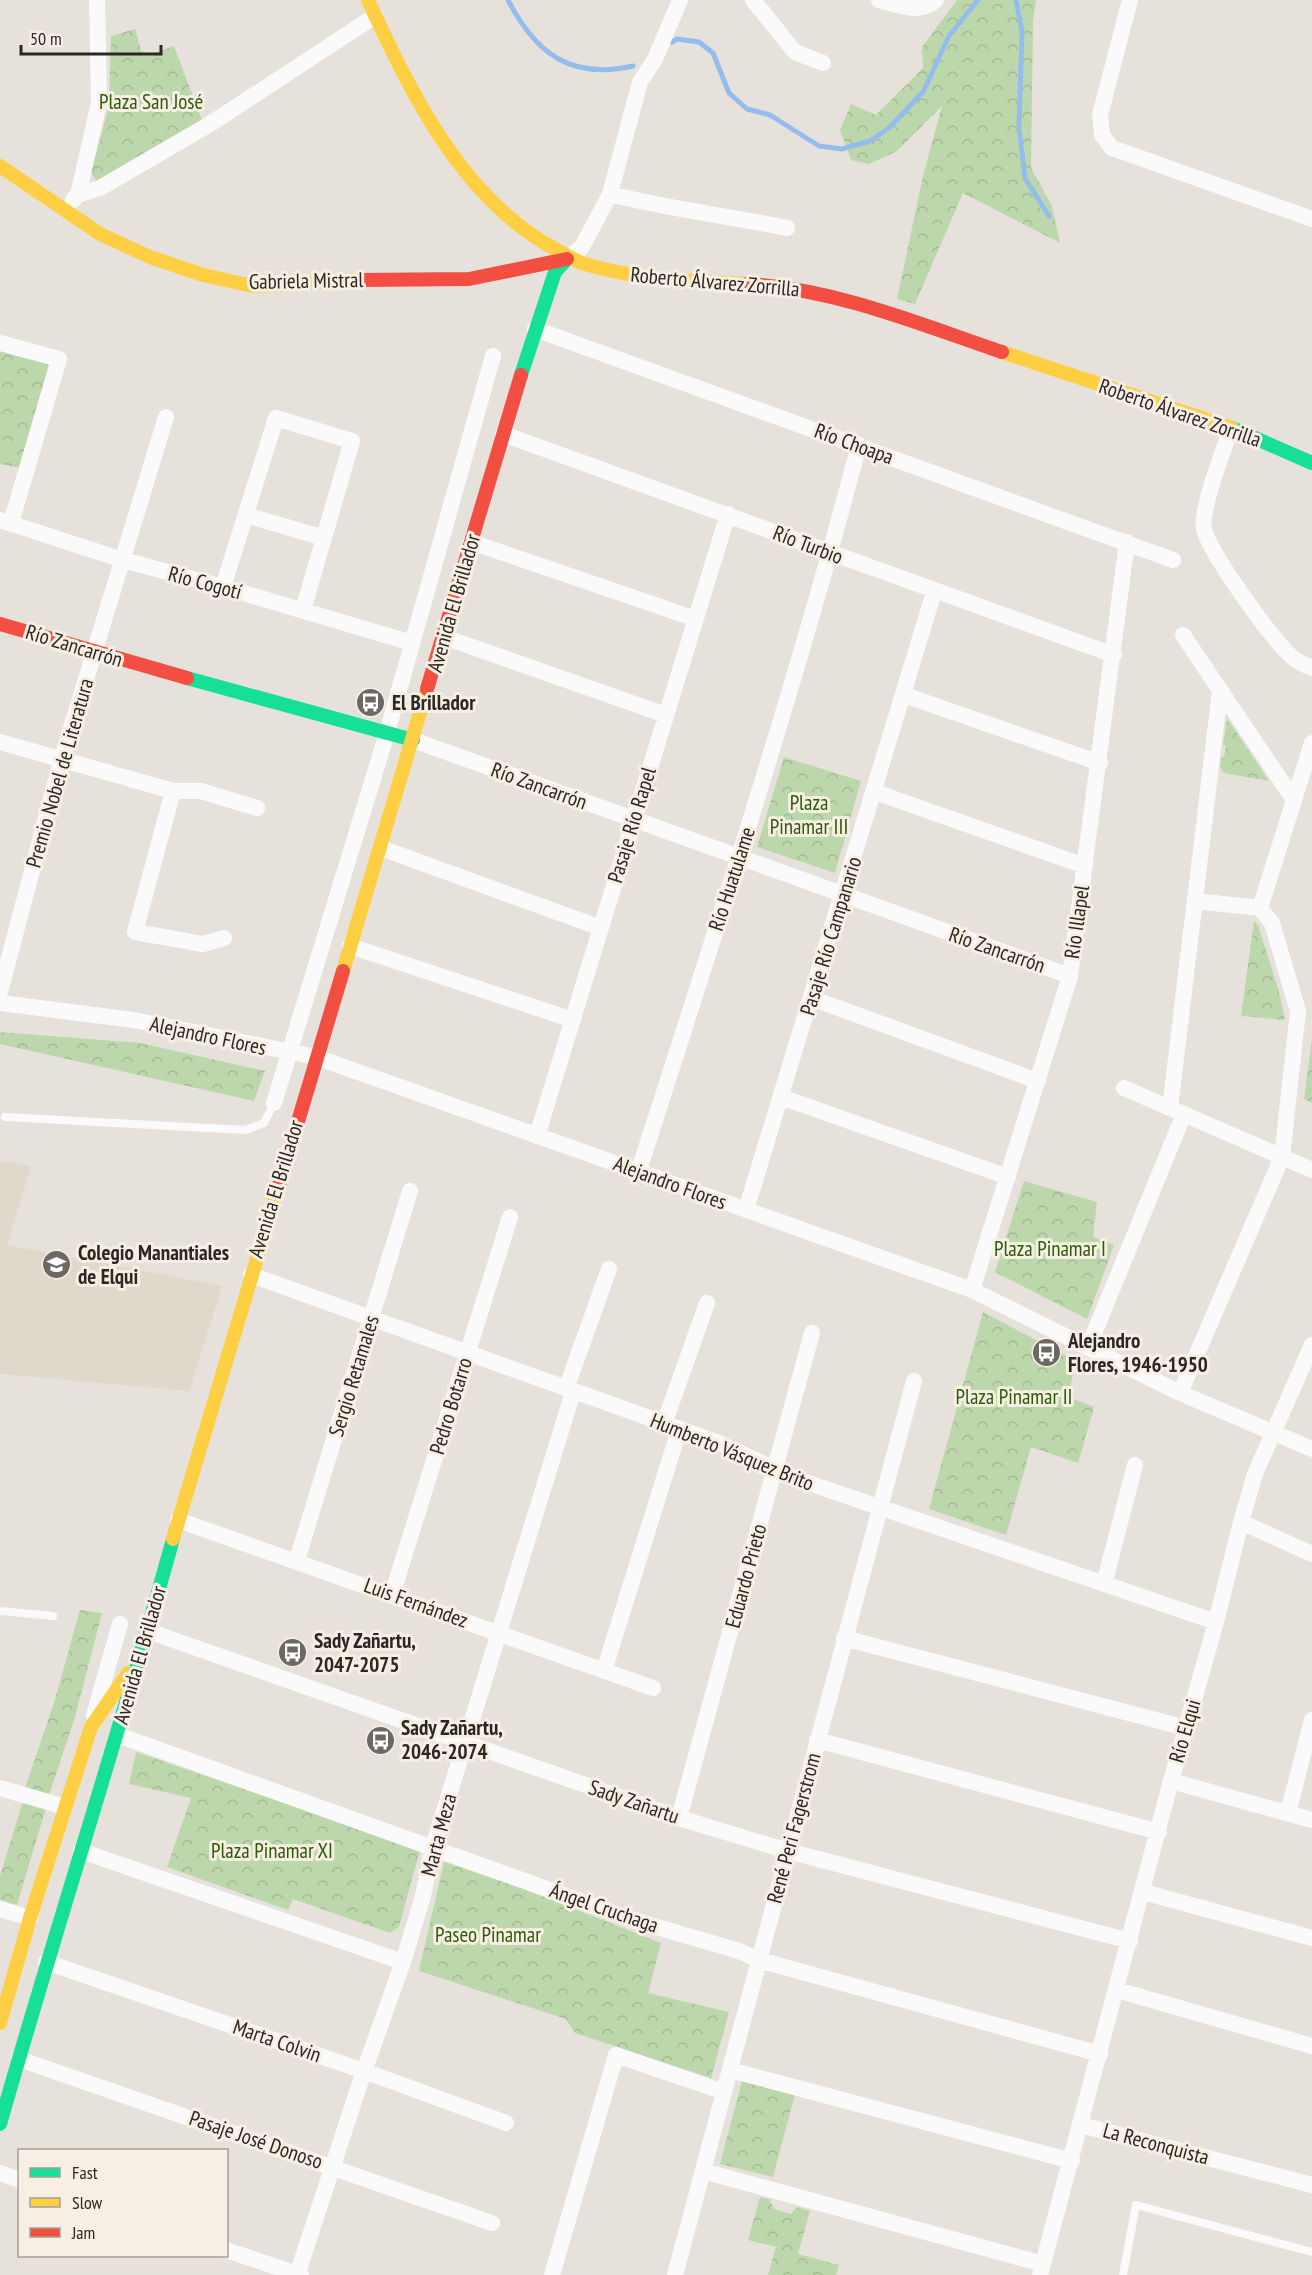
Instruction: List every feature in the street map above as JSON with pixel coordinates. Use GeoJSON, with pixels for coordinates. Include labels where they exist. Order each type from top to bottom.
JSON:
{"type":"FeatureCollection","features":[{"type":"Feature","properties":{"kind":"street"},"geometry":{"type":"LineString","coordinates":[[65,210],[78,195],[99,103],[97,0]]}},
{"type":"Feature","properties":{"kind":"street","name":"Roberto Álvarez Zorrilla"},"geometry":{"type":"LineString","coordinates":[[368,0],[419,104],[459,162],[504,211],[567,259],[589,267],[634,276],[770,284],[812,291],[1231,428],[1312,463]]}},
{"type":"Feature","properties":{"kind":"street"},"geometry":{"type":"LineString","coordinates":[[567,259],[582,247],[610,194],[640,82],[655,59],[680,0]]}},
{"type":"Feature","properties":{"kind":"street"},"geometry":{"type":"LineString","coordinates":[[753,0],[795,52],[823,63]]}},
{"type":"Feature","properties":{"kind":"street"},"geometry":{"type":"LineString","coordinates":[[879,0],[909,8],[926,7],[936,0]]}},
{"type":"Feature","properties":{"kind":"street"},"geometry":{"type":"LineString","coordinates":[[1130,0],[1100,116],[1102,135],[1112,148],[1312,219]]}},
{"type":"Feature","properties":{"kind":"street"},"geometry":{"type":"LineString","coordinates":[[78,195],[100,188],[210,123],[375,16]]}},
{"type":"Feature","properties":{"kind":"street","name":"Gabriela Mistral"},"geometry":{"type":"LineString","coordinates":[[0,166],[100,234],[150,257],[203,275],[252,286],[383,279],[469,279],[567,259]]}},
{"type":"Feature","properties":{"kind":"street"},"geometry":{"type":"LineString","coordinates":[[610,194],[694,213],[718,214],[787,228]]}},
{"type":"Feature","properties":{"kind":"street","name":"Avenida El Brillador"},"geometry":{"type":"LineString","coordinates":[[0,2124],[46,1962],[118,1735],[178,1520],[535,329],[555,272],[567,259]]}},
{"type":"Feature","properties":{"kind":"street","name":"Río Choapa"},"geometry":{"type":"LineString","coordinates":[[535,329],[1173,560]]}},
{"type":"Feature","properties":{"kind":"street"},"geometry":{"type":"LineString","coordinates":[[0,343],[59,359],[5,521]]}},
{"type":"Feature","properties":{"kind":"street","name":"Avenida El Brillador"},"geometry":{"type":"LineString","coordinates":[[274,1103],[387,733],[494,356]]}},
{"type":"Feature","properties":{"kind":"street","name":"Premio Nobel de Literatura"},"geometry":{"type":"LineString","coordinates":[[0,992],[61,761],[166,417]]}},
{"type":"Feature","properties":{"kind":"street"},"geometry":{"type":"LineString","coordinates":[[223,587],[276,418],[352,441],[303,610]]}},
{"type":"Feature","properties":{"kind":"street"},"geometry":{"type":"LineString","coordinates":[[1231,428],[1204,514],[1204,530],[1245,598],[1274,638],[1294,659],[1312,668]]}},
{"type":"Feature","properties":{"kind":"street","name":"Río Turbio"},"geometry":{"type":"LineString","coordinates":[[503,435],[728,514],[934,592],[1114,655]]}},
{"type":"Feature","properties":{"kind":"street","name":"Río Huatulame"},"geometry":{"type":"LineString","coordinates":[[638,1173],[739,858],[830,554],[859,445]]}},
{"type":"Feature","properties":{"kind":"street","name":"Pasaje Río Rapel"},"geometry":{"type":"LineString","coordinates":[[537,1136],[728,514]]}},
{"type":"Feature","properties":{"kind":"street"},"geometry":{"type":"LineString","coordinates":[[246,515],[324,538]]}},
{"type":"Feature","properties":{"kind":"street","name":"Río Cogotí"},"geometry":{"type":"LineString","coordinates":[[5,521],[123,561],[223,587],[412,643]]}},
{"type":"Feature","properties":{"kind":"street"},"geometry":{"type":"LineString","coordinates":[[471,542],[696,619]]}},
{"type":"Feature","properties":{"kind":"street","name":"Río Illapel"},"geometry":{"type":"LineString","coordinates":[[972,1290],[1070,976],[1100,764],[1127,542]]}},
{"type":"Feature","properties":{"kind":"street","name":"Pasaje Río Campanario"},"geometry":{"type":"LineString","coordinates":[[746,1210],[934,592]]}},
{"type":"Feature","properties":{"kind":"street","name":"Río Zancarrón"},"geometry":{"type":"LineString","coordinates":[[0,624],[95,653],[413,740],[1070,976]]}},
{"type":"Feature","properties":{"kind":"street"},"geometry":{"type":"LineString","coordinates":[[1183,635],[1293,800]]}},
{"type":"Feature","properties":{"kind":"street"},"geometry":{"type":"LineString","coordinates":[[444,637],[666,715]]}},
{"type":"Feature","properties":{"kind":"street"},"geometry":{"type":"LineString","coordinates":[[1088,1348],[1177,1111],[1195,901],[1221,692]]}},
{"type":"Feature","properties":{"kind":"street"},"geometry":{"type":"LineString","coordinates":[[903,695],[1100,764]]}},
{"type":"Feature","properties":{"kind":"street"},"geometry":{"type":"LineString","coordinates":[[0,742],[173,791],[201,791],[256,808]]}},
{"type":"Feature","properties":{"kind":"street"},"geometry":{"type":"LineString","coordinates":[[1260,908],[1312,743]]}},
{"type":"Feature","properties":{"kind":"street"},"geometry":{"type":"LineString","coordinates":[[173,791],[135,932],[203,944],[224,938]]}},
{"type":"Feature","properties":{"kind":"street"},"geometry":{"type":"LineString","coordinates":[[875,792],[1085,866]]}},
{"type":"Feature","properties":{"kind":"street"},"geometry":{"type":"LineString","coordinates":[[381,848],[601,928]]}},
{"type":"Feature","properties":{"kind":"street"},"geometry":{"type":"LineString","coordinates":[[1180,1393],[1282,1157],[1298,1011],[1272,923],[1260,908],[1195,901]]}},
{"type":"Feature","properties":{"kind":"street"},"geometry":{"type":"LineString","coordinates":[[350,946],[573,1020]]}},
{"type":"Feature","properties":{"kind":"street"},"geometry":{"type":"LineString","coordinates":[[811,998],[1038,1081]]}},
{"type":"Feature","properties":{"kind":"street","name":"Alejandro Flores"},"geometry":{"type":"LineString","coordinates":[[0,1003],[134,1020],[316,1057],[972,1290],[1180,1393],[1312,1449]]}},
{"type":"Feature","properties":{"kind":"street"},"geometry":{"type":"LineString","coordinates":[[1298,1011],[1312,1022]]}},
{"type":"Feature","properties":{"kind":"street"},"geometry":{"type":"LineString","coordinates":[[1124,1088],[1312,1170]]}},
{"type":"Feature","properties":{"kind":"street"},"geometry":{"type":"LineString","coordinates":[[781,1097],[1008,1177]]}},
{"type":"Feature","properties":{"kind":"street","name":"Sergio Retamales"},"geometry":{"type":"LineString","coordinates":[[297,1560],[410,1191]]}},
{"type":"Feature","properties":{"kind":"street","name":"Pedro Botarro"},"geometry":{"type":"LineString","coordinates":[[392,1595],[510,1217]]}},
{"type":"Feature","properties":{"kind":"street","name":"Marta Meza"},"geometry":{"type":"LineString","coordinates":[[299,2275],[364,2071],[403,1962],[423,1896],[433,1847],[609,1269]]}},
{"type":"Feature","properties":{"kind":"street","name":"Humberto Vásquez Brito"},"geometry":{"type":"LineString","coordinates":[[251,1275],[371,1320],[719,1443],[775,1471],[1216,1622]]}},
{"type":"Feature","properties":{"kind":"street"},"geometry":{"type":"LineString","coordinates":[[604,1671],[707,1303]]}},
{"type":"Feature","properties":{"kind":"street","name":"Eduardo Prieto"},"geometry":{"type":"LineString","coordinates":[[679,1818],[812,1333]]}},
{"type":"Feature","properties":{"kind":"street","name":"Río Elqui"},"geometry":{"type":"LineString","coordinates":[[1081,2125],[1171,1781],[1216,1622],[1240,1522],[1255,1474],[1312,1345]]}},
{"type":"Feature","properties":{"kind":"street","name":"René Peri Fagerstrom"},"geometry":{"type":"LineString","coordinates":[[675,2275],[914,1381]]}},
{"type":"Feature","properties":{"kind":"street"},"geometry":{"type":"LineString","coordinates":[[1104,1584],[1135,1465]]}},
{"type":"Feature","properties":{"kind":"street","name":"Luis Fernández"},"geometry":{"type":"LineString","coordinates":[[178,1520],[297,1560],[653,1688]]}},
{"type":"Feature","properties":{"kind":"street"},"geometry":{"type":"LineString","coordinates":[[1240,1522],[1312,1554]]}},
{"type":"Feature","properties":{"kind":"street","name":"Avenida El Brillador"},"geometry":{"type":"LineString","coordinates":[[0,2023],[30,1918],[91,1727],[120,1624]]}},
{"type":"Feature","properties":{"kind":"street","name":"Sady Zañartu"},"geometry":{"type":"LineString","coordinates":[[148,1631],[679,1818],[788,1851],[1130,1941]]}},
{"type":"Feature","properties":{"kind":"street"},"geometry":{"type":"LineString","coordinates":[[844,1638],[1186,1728]]}},
{"type":"Feature","properties":{"kind":"street"},"geometry":{"type":"LineString","coordinates":[[91,1727],[142,1652]]}},
{"type":"Feature","properties":{"kind":"street"},"geometry":{"type":"LineString","coordinates":[[1288,1813],[1312,1720]]}},
{"type":"Feature","properties":{"kind":"street","name":"Ángel Cruchaga"},"geometry":{"type":"LineString","coordinates":[[118,1735],[633,1920],[739,1951],[759,1960],[1100,2054]]}},
{"type":"Feature","properties":{"kind":"street"},"geometry":{"type":"LineString","coordinates":[[817,1740],[1159,1832]]}},
{"type":"Feature","properties":{"kind":"street"},"geometry":{"type":"LineString","coordinates":[[1171,1781],[1312,1820]]}},
{"type":"Feature","properties":{"kind":"street"},"geometry":{"type":"LineString","coordinates":[[0,1788],[65,1807]]}},
{"type":"Feature","properties":{"kind":"street"},"geometry":{"type":"LineString","coordinates":[[81,1851],[403,1962]]}},
{"type":"Feature","properties":{"kind":"street"},"geometry":{"type":"LineString","coordinates":[[1143,1892],[1312,1938]]}},
{"type":"Feature","properties":{"kind":"street"},"geometry":{"type":"LineString","coordinates":[[0,1910],[30,1918]]}},
{"type":"Feature","properties":{"kind":"street","name":"Marta Colvin"},"geometry":{"type":"LineString","coordinates":[[46,1962],[364,2071],[507,2123]]}},
{"type":"Feature","properties":{"kind":"street"},"geometry":{"type":"LineString","coordinates":[[1117,1990],[1312,2046]]}},
{"type":"Feature","properties":{"kind":"street"},"geometry":{"type":"LineString","coordinates":[[552,2275],[616,2055],[724,2092]]}},
{"type":"Feature","properties":{"kind":"street","name":"Pasaje José Donoso"},"geometry":{"type":"LineString","coordinates":[[19,2059],[492,2223]]}},
{"type":"Feature","properties":{"kind":"street"},"geometry":{"type":"LineString","coordinates":[[730,2070],[1072,2161]]}},
{"type":"Feature","properties":{"kind":"street","name":"La Reconquista"},"geometry":{"type":"LineString","coordinates":[[1042,2270],[1081,2125],[1312,2185]]}},
{"type":"Feature","properties":{"kind":"street"},"geometry":{"type":"LineString","coordinates":[[703,2171],[1042,2270]]}},
{"type":"Feature","properties":{"kind":"street"},"geometry":{"type":"LineString","coordinates":[[0,2173],[18,2179]]}},
{"type":"Feature","properties":{"kind":"street"},"geometry":{"type":"LineString","coordinates":[[228,2251],[299,2275]]}},
{"type":"Feature","properties":{"kind":"lane"},"geometry":{"type":"LineString","coordinates":[[5,1117],[246,1130],[264,1123],[274,1103]]}},
{"type":"Feature","properties":{"kind":"lane"},"geometry":{"type":"LineString","coordinates":[[0,1611],[53,1616]]}},
{"type":"Feature","properties":{"kind":"lane"},"geometry":{"type":"LineString","coordinates":[[1123,2275],[1136,2205],[1312,2252]]}},
{"type":"Feature","properties":{"kind":"shaded area","name":"Colegio Manantiales de Elqui"},"geometry":{"type":"Polygon","coordinates":[[[0,1161],[31,1166],[7,1245],[222,1286],[189,1391],[0,1374],[0,1161]]]}},
{"type":"Feature","properties":{"kind":"green space"},"geometry":{"type":"Polygon","coordinates":[[[957,0],[1036,0],[1033,22],[1031,168],[1052,206],[1060,243],[963,193],[915,304],[897,299],[923,176],[942,106],[897,151],[869,164],[851,160],[840,130],[851,104],[876,115],[923,68],[922,47],[957,0]]]}},
{"type":"Feature","properties":{"kind":"green space","name":"Plaza San José"},"geometry":{"type":"Polygon","coordinates":[[[135,29],[143,57],[174,46],[202,120],[98,184],[91,172],[109,106],[111,36],[135,29]]]}},
{"type":"Feature","properties":{"kind":"green space"},"geometry":{"type":"Polygon","coordinates":[[[0,350],[51,365],[22,468],[0,464],[0,350]]]}},
{"type":"Feature","properties":{"kind":"green space"},"geometry":{"type":"Polygon","coordinates":[[[1227,718],[1269,781],[1224,773],[1220,767],[1226,746],[1223,745],[1227,718]]]}},
{"type":"Feature","properties":{"kind":"green space","name":"Plaza Pinamar III"},"geometry":{"type":"Polygon","coordinates":[[[784,757],[861,781],[835,873],[757,847],[784,757]]]}},
{"type":"Feature","properties":{"kind":"green space"},"geometry":{"type":"Polygon","coordinates":[[[1254,921],[1258,925],[1279,992],[1285,1020],[1241,1016],[1254,921]]]}},
{"type":"Feature","properties":{"kind":"green space"},"geometry":{"type":"Polygon","coordinates":[[[0,1032],[140,1043],[265,1071],[254,1101],[0,1044],[0,1032]]]}},
{"type":"Feature","properties":{"kind":"green space"},"geometry":{"type":"Polygon","coordinates":[[[1312,1039],[1312,1103],[1304,1099],[1312,1039]]]}},
{"type":"Feature","properties":{"kind":"green space","name":"Plaza Pinamar I"},"geometry":{"type":"Polygon","coordinates":[[[1024,1181],[1097,1202],[1093,1237],[1114,1245],[1087,1319],[995,1272],[1024,1181]]]}},
{"type":"Feature","properties":{"kind":"green space","name":"Plaza Pinamar II"},"geometry":{"type":"Polygon","coordinates":[[[983,1312],[1076,1361],[1068,1397],[1094,1407],[1078,1463],[1031,1447],[1006,1535],[929,1509],[983,1312]]]}},
{"type":"Feature","properties":{"kind":"green space"},"geometry":{"type":"Polygon","coordinates":[[[80,1610],[102,1613],[75,1717],[49,1795],[25,1788],[54,1703],[80,1610]]]}},
{"type":"Feature","properties":{"kind":"green space","name":"Plaza Pinamar XI"},"geometry":{"type":"Polygon","coordinates":[[[136,1752],[420,1850],[399,1927],[390,1933],[293,1899],[288,1910],[167,1867],[191,1798],[129,1784],[136,1752]]]}},
{"type":"Feature","properties":{"kind":"green space"},"geometry":{"type":"Polygon","coordinates":[[[23,1801],[46,1808],[17,1905],[0,1900],[0,1876],[23,1801]]]}},
{"type":"Feature","properties":{"kind":"green space","name":"Paseo Pinamar"},"geometry":{"type":"Polygon","coordinates":[[[444,1862],[524,1889],[661,1943],[648,1993],[729,2012],[711,2078],[575,2033],[566,2019],[419,1971],[444,1862]]]}},
{"type":"Feature","properties":{"kind":"green space"},"geometry":{"type":"Polygon","coordinates":[[[742,2081],[795,2094],[773,2177],[720,2164],[742,2081]]]}},
{"type":"Feature","properties":{"kind":"green space"},"geometry":{"type":"Polygon","coordinates":[[[760,2197],[769,2199],[774,2209],[791,2214],[797,2207],[810,2211],[798,2254],[839,2265],[836,2275],[768,2275],[776,2247],[748,2240],[760,2197]]]}},
{"type":"Feature","properties":{"kind":"waterway"},"geometry":{"type":"LineString","coordinates":[[508,0],[531,35],[558,58],[574,66],[591,69],[633,66]]}},
{"type":"Feature","properties":{"kind":"waterway"},"geometry":{"type":"LineString","coordinates":[[672,42],[677,39],[699,42],[713,53],[729,93],[747,109],[770,115],[819,146],[842,149],[870,141],[889,128],[923,92],[949,36],[978,0]]}},
{"type":"Feature","properties":{"kind":"waterway"},"geometry":{"type":"LineString","coordinates":[[1016,0],[1022,31],[1019,128],[1025,178],[1049,216]]}},
{"type":"Feature","properties":{"kind":"traffic: fast"},"geometry":{"type":"LineString","coordinates":[[521,375],[555,272],[567,259]]}},
{"type":"Feature","properties":{"kind":"traffic: fast"},"geometry":{"type":"LineString","coordinates":[[1232,428],[1312,463]]}},
{"type":"Feature","properties":{"kind":"traffic: fast"},"geometry":{"type":"LineString","coordinates":[[187,678],[413,740]]}},
{"type":"Feature","properties":{"kind":"traffic: fast"},"geometry":{"type":"LineString","coordinates":[[0,2124],[173,1539]]}},
{"type":"Feature","properties":{"kind":"traffic: slow"},"geometry":{"type":"LineString","coordinates":[[368,0],[402,71],[443,141],[493,203],[523,229],[574,260],[605,269],[665,279],[747,284]]}},
{"type":"Feature","properties":{"kind":"traffic: slow"},"geometry":{"type":"LineString","coordinates":[[0,166],[100,234],[150,257],[203,275],[253,286],[360,280]]}},
{"type":"Feature","properties":{"kind":"traffic: slow"},"geometry":{"type":"LineString","coordinates":[[1002,352],[1232,428]]}},
{"type":"Feature","properties":{"kind":"traffic: slow"},"geometry":{"type":"LineString","coordinates":[[343,971],[427,689]]}},
{"type":"Feature","properties":{"kind":"traffic: slow"},"geometry":{"type":"LineString","coordinates":[[173,1539],[279,1185]]}},
{"type":"Feature","properties":{"kind":"traffic: slow"},"geometry":{"type":"LineString","coordinates":[[0,2023],[30,1918],[91,1727],[128,1673]]}},
{"type":"Feature","properties":{"kind":"traffic: jam"},"geometry":{"type":"LineString","coordinates":[[360,280],[469,279],[567,259]]}},
{"type":"Feature","properties":{"kind":"traffic: jam"},"geometry":{"type":"LineString","coordinates":[[747,284],[780,287],[845,300],[1002,352]]}},
{"type":"Feature","properties":{"kind":"traffic: jam"},"geometry":{"type":"LineString","coordinates":[[427,689],[521,375]]}},
{"type":"Feature","properties":{"kind":"traffic: jam"},"geometry":{"type":"LineString","coordinates":[[0,624],[187,678]]}},
{"type":"Feature","properties":{"kind":"traffic: jam"},"geometry":{"type":"LineString","coordinates":[[279,1185],[343,971]]}},
{"type":"Feature","properties":{"kind":"place","name":"El Brillador"},"geometry":{"type":"Point","coordinates":[371,703]}},
{"type":"Feature","properties":{"kind":"place","name":"Colegio Manantiales de Elqui"},"geometry":{"type":"Point","coordinates":[57,1265]}},
{"type":"Feature","properties":{"kind":"place","name":"Alejandro Flores, 1946-1950"},"geometry":{"type":"Point","coordinates":[1047,1353]}},
{"type":"Feature","properties":{"kind":"place","name":"Sady Zañartu, 2047-2075"},"geometry":{"type":"Point","coordinates":[293,1653]}},
{"type":"Feature","properties":{"kind":"place","name":"Sady Zañartu, 2046-2074"},"geometry":{"type":"Point","coordinates":[380,1740]}}]}
